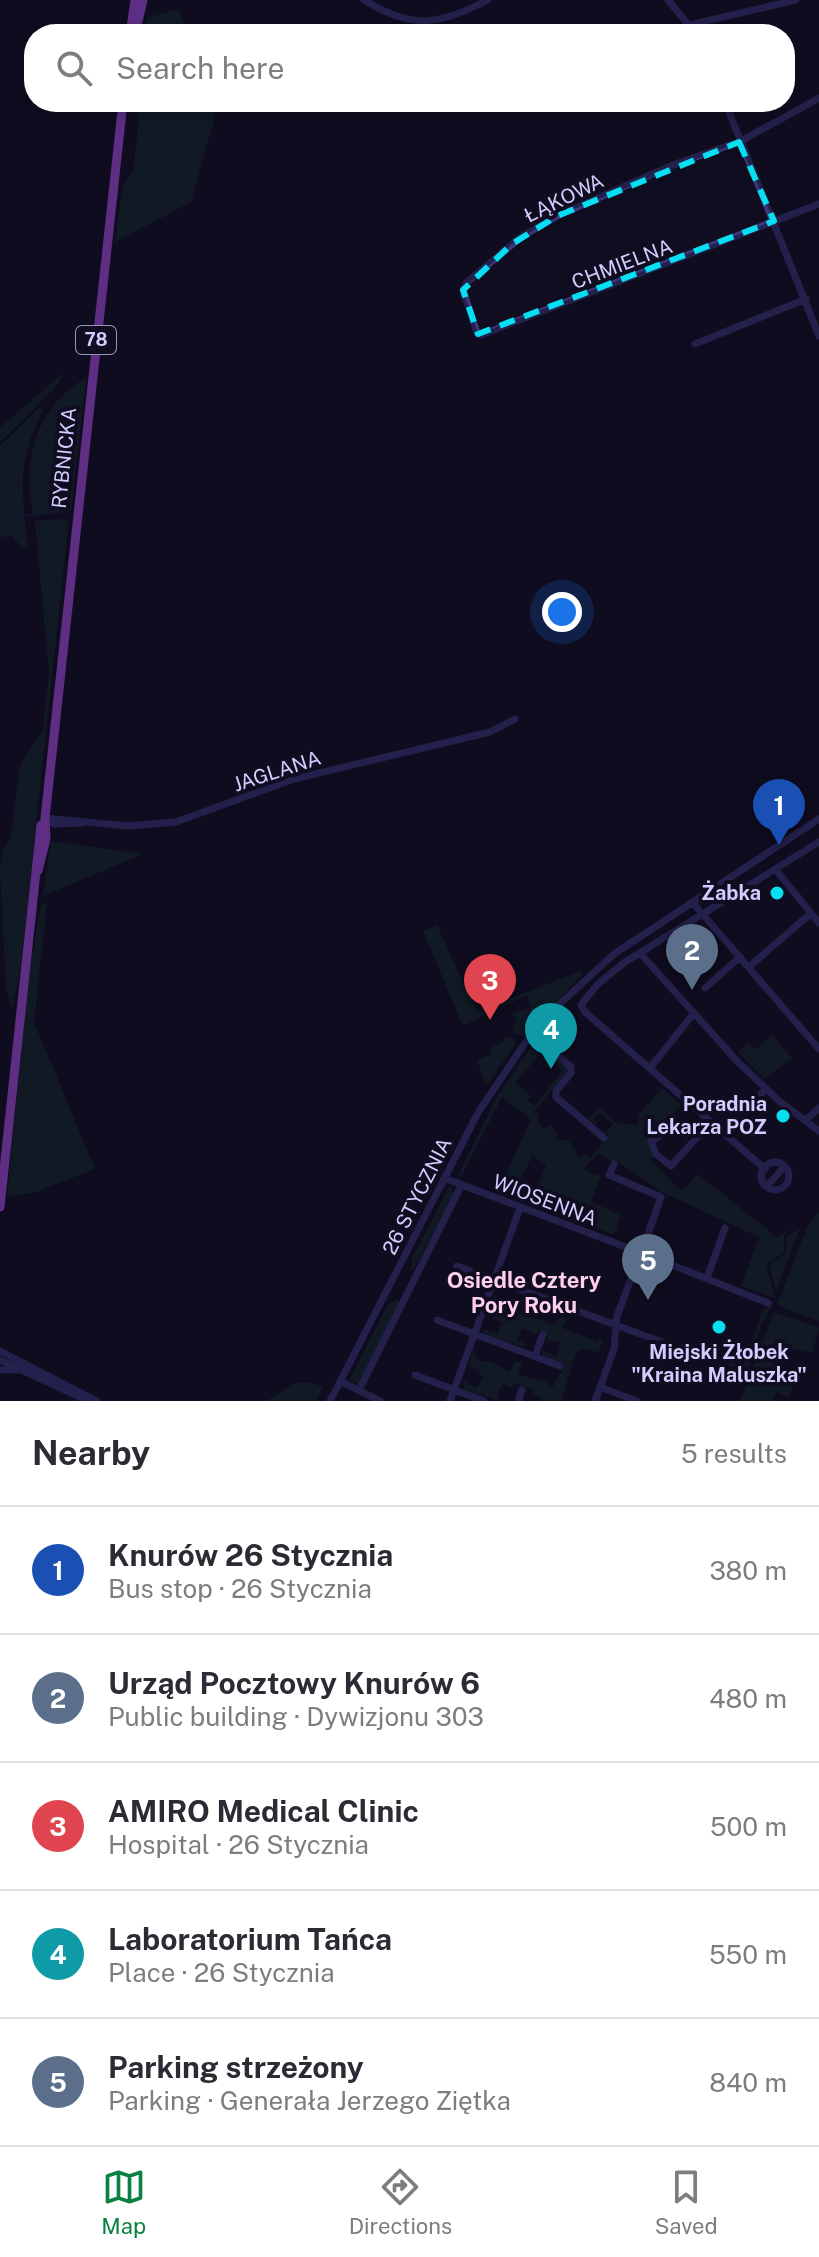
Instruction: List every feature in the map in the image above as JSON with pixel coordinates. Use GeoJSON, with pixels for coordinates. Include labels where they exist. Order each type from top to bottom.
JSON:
{"type":"FeatureCollection","features":[{"type":"Feature","properties":{"kind":"main road"},"geometry":{"type":"LineString","coordinates":[[134,24],[135,0]]}},
{"type":"Feature","properties":{"kind":"main road"},"geometry":{"type":"LineString","coordinates":[[136,24],[143,0]]}},
{"type":"Feature","properties":{"kind":"main road","name":"RYBNICKA"},"geometry":{"type":"LineString","coordinates":[[38,871],[46,839],[47,794],[122,112]]}},
{"type":"Feature","properties":{"kind":"main road","name":"RYBNICKA"},"geometry":{"type":"LineString","coordinates":[[0,1207],[41,825],[45,818]]}},
{"type":"Feature","properties":{"kind":"street"},"geometry":{"type":"LineString","coordinates":[[364,0],[395,17],[422,22],[454,16],[488,0]]}},
{"type":"Feature","properties":{"kind":"street"},"geometry":{"type":"LineString","coordinates":[[668,0],[688,24]]}},
{"type":"Feature","properties":{"kind":"street"},"geometry":{"type":"LineString","coordinates":[[693,24],[796,0]]}},
{"type":"Feature","properties":{"kind":"street"},"geometry":{"type":"LineString","coordinates":[[795,111],[819,98]]}},
{"type":"Feature","properties":{"kind":"street"},"geometry":{"type":"LineString","coordinates":[[729,112],[819,336]]}},
{"type":"Feature","properties":{"kind":"street"},"geometry":{"type":"LineString","coordinates":[[741,141],[794,112]]}},
{"type":"Feature","properties":{"kind":"street","name":"ŁĄKOWA"},"geometry":{"type":"LineString","coordinates":[[481,335],[477,333],[463,290],[467,282],[512,244],[557,216],[673,165],[741,141]]}},
{"type":"Feature","properties":{"kind":"street","name":"CHMIELNA"},"geometry":{"type":"LineString","coordinates":[[481,335],[819,204]]}},
{"type":"Feature","properties":{"kind":"street"},"geometry":{"type":"LineString","coordinates":[[695,344],[806,299]]}},
{"type":"Feature","properties":{"kind":"street","name":"JAGLANA"},"geometry":{"type":"LineString","coordinates":[[45,818],[128,826],[176,822],[294,779],[475,735],[511,721]]}},
{"type":"Feature","properties":{"kind":"street"},"geometry":{"type":"LineString","coordinates":[[46,839],[62,821],[47,794]]}},
{"type":"Feature","properties":{"kind":"street","name":"26 STYCZNIA"},"geometry":{"type":"LineString","coordinates":[[330,1401],[495,1083],[532,1033],[598,966],[819,819]]}},
{"type":"Feature","properties":{"kind":"street"},"geometry":{"type":"LineString","coordinates":[[765,1169],[581,1006],[583,1000],[606,977],[640,953],[819,842]]}},
{"type":"Feature","properties":{"kind":"street"},"geometry":{"type":"LineString","coordinates":[[775,869],[819,923]]}},
{"type":"Feature","properties":{"kind":"street"},"geometry":{"type":"LineString","coordinates":[[692,902],[819,1049]]}},
{"type":"Feature","properties":{"kind":"street"},"geometry":{"type":"LineString","coordinates":[[749,967],[811,913]]}},
{"type":"Feature","properties":{"kind":"street"},"geometry":{"type":"LineString","coordinates":[[640,953],[766,1089],[819,1131]]}},
{"type":"Feature","properties":{"kind":"street"},"geometry":{"type":"LineString","coordinates":[[705,988],[740,957]]}},
{"type":"Feature","properties":{"kind":"street"},"geometry":{"type":"LineString","coordinates":[[650,1068],[694,1013]]}},
{"type":"Feature","properties":{"kind":"street"},"geometry":{"type":"LineString","coordinates":[[532,1033],[571,1067],[572,1072],[556,1091],[556,1097],[604,1138]]}},
{"type":"Feature","properties":{"kind":"street"},"geometry":{"type":"LineString","coordinates":[[748,1107],[766,1089]]}},
{"type":"Feature","properties":{"kind":"street"},"geometry":{"type":"LineString","coordinates":[[806,1120],[819,1108]]}},
{"type":"Feature","properties":{"kind":"street"},"geometry":{"type":"LineString","coordinates":[[662,1134],[651,1141],[656,1154],[671,1166],[711,1122]]}},
{"type":"Feature","properties":{"kind":"street"},"geometry":{"type":"LineString","coordinates":[[775,1160],[784,1167],[767,1186],[759,1178],[765,1169],[775,1160]]}},
{"type":"Feature","properties":{"kind":"street"},"geometry":{"type":"LineString","coordinates":[[595,1401],[614,1349],[616,1324],[661,1197],[609,1176],[614,1164]]}},
{"type":"Feature","properties":{"kind":"street","name":"WIOSENNA"},"geometry":{"type":"LineString","coordinates":[[444,1178],[768,1303]]}},
{"type":"Feature","properties":{"kind":"street","name":"26 STYCZNIA"},"geometry":{"type":"LineString","coordinates":[[359,1390],[461,1186]]}},
{"type":"Feature","properties":{"kind":"street"},"geometry":{"type":"LineString","coordinates":[[450,1401],[520,1208]]}},
{"type":"Feature","properties":{"kind":"street"},"geometry":{"type":"LineString","coordinates":[[707,1278],[725,1228]]}},
{"type":"Feature","properties":{"kind":"street"},"geometry":{"type":"LineString","coordinates":[[457,1266],[702,1357]]}},
{"type":"Feature","properties":{"kind":"street"},"geometry":{"type":"LineString","coordinates":[[437,1320],[560,1366]]}},
{"type":"Feature","properties":{"kind":"street"},"geometry":{"type":"LineString","coordinates":[[535,1356],[543,1334]]}},
{"type":"Feature","properties":{"kind":"street"},"geometry":{"type":"LineString","coordinates":[[2,1353],[20,1371]]}},
{"type":"Feature","properties":{"kind":"street"},"geometry":{"type":"LineString","coordinates":[[2,1353],[97,1401]]}},
{"type":"Feature","properties":{"kind":"street"},"geometry":{"type":"LineString","coordinates":[[0,1370],[20,1371],[88,1401]]}},
{"type":"Feature","properties":{"kind":"street"},"geometry":{"type":"LineString","coordinates":[[415,1375],[484,1401]]}},
{"type":"Feature","properties":{"kind":"street"},"geometry":{"type":"LineString","coordinates":[[340,1381],[380,1401]]}},
{"type":"Feature","properties":{"kind":"street"},"geometry":{"type":"LineString","coordinates":[[600,1387],[637,1401]]}},
{"type":"Feature","properties":{"kind":"street"},"geometry":{"type":"LineString","coordinates":[[518,1401],[522,1390]]}},
{"type":"Feature","properties":{"kind":"highlighted area"},"geometry":{"type":"Polygon","coordinates":[[[739,142],[774,221],[478,334],[463,290],[512,244],[557,216],[739,142]]]}},
{"type":"Feature","properties":{"kind":"green space"},"geometry":{"type":"Polygon","coordinates":[[[179,9],[184,24],[145,24],[147,18],[179,9]]]}},
{"type":"Feature","properties":{"kind":"green space"},"geometry":{"type":"Polygon","coordinates":[[[136,112],[216,113],[191,202],[115,242],[123,185],[133,171],[139,118],[136,112]]]}},
{"type":"Feature","properties":{"kind":"green space"},"geometry":{"type":"Polygon","coordinates":[[[64,372],[56,387],[0,442],[0,428],[64,372]]]}},
{"type":"Feature","properties":{"kind":"green space"},"geometry":{"type":"Polygon","coordinates":[[[86,378],[71,511],[34,516],[30,476],[36,438],[55,404],[86,378]]]}},
{"type":"Feature","properties":{"kind":"green space"},"geometry":{"type":"Polygon","coordinates":[[[39,408],[44,409],[28,446],[23,477],[28,547],[24,550],[12,536],[0,537],[0,446],[39,408]]]}},
{"type":"Feature","properties":{"kind":"green space"},"geometry":{"type":"Polygon","coordinates":[[[69,519],[21,965],[12,1010],[6,988],[0,870],[3,851],[11,837],[20,765],[43,730],[49,672],[35,521],[69,519]]]}},
{"type":"Feature","properties":{"kind":"green space"},"geometry":{"type":"Polygon","coordinates":[[[51,841],[143,854],[43,896],[51,841]]]}},
{"type":"Feature","properties":{"kind":"green space"},"geometry":{"type":"Polygon","coordinates":[[[47,902],[34,1022],[95,1169],[33,1193],[7,1196],[29,975],[41,905],[47,902]]]}},
{"type":"Feature","properties":{"kind":"green space"},"geometry":{"type":"Polygon","coordinates":[[[437,925],[477,1012],[580,971],[583,974],[523,1036],[514,1032],[513,1024],[517,1023],[513,1014],[531,1007],[527,995],[463,1026],[423,931],[437,925]]]}},
{"type":"Feature","properties":{"kind":"green space"},"geometry":{"type":"Polygon","coordinates":[[[772,1035],[792,1058],[764,1079],[738,1052],[749,1043],[756,1050],[772,1035]]]}},
{"type":"Feature","properties":{"kind":"green space"},"geometry":{"type":"Polygon","coordinates":[[[504,1037],[510,1037],[516,1043],[489,1082],[485,1082],[477,1060],[492,1054],[490,1048],[503,1042],[504,1037]]]}},
{"type":"Feature","properties":{"kind":"green space"},"geometry":{"type":"Polygon","coordinates":[[[536,1040],[543,1050],[515,1083],[531,1096],[528,1100],[534,1106],[562,1072],[548,1051],[569,1070],[534,1111],[539,1115],[537,1122],[544,1128],[551,1125],[558,1135],[555,1139],[568,1140],[579,1157],[586,1154],[590,1158],[608,1135],[601,1129],[607,1131],[613,1124],[600,1112],[593,1118],[598,1127],[589,1119],[599,1108],[617,1123],[638,1125],[639,1114],[662,1088],[683,1106],[647,1132],[654,1155],[650,1160],[681,1191],[698,1174],[777,1237],[796,1225],[784,1234],[784,1252],[766,1265],[775,1298],[741,1286],[759,1237],[662,1192],[615,1160],[612,1162],[598,1153],[584,1168],[594,1176],[601,1174],[591,1202],[621,1215],[614,1235],[561,1214],[564,1206],[535,1195],[546,1165],[532,1156],[518,1185],[503,1179],[531,1120],[502,1097],[462,1175],[459,1174],[497,1097],[536,1040]]]}},
{"type":"Feature","properties":{"kind":"green space"},"geometry":{"type":"Polygon","coordinates":[[[452,1187],[453,1194],[412,1273],[412,1259],[448,1188],[452,1187]]]}},
{"type":"Feature","properties":{"kind":"green space"},"geometry":{"type":"Polygon","coordinates":[[[819,1212],[819,1321],[777,1305],[807,1227],[819,1212]]]}},
{"type":"Feature","properties":{"kind":"green space"},"geometry":{"type":"Polygon","coordinates":[[[800,1228],[776,1291],[769,1265],[785,1254],[787,1236],[800,1228]]]}},
{"type":"Feature","properties":{"kind":"green space"},"geometry":{"type":"Polygon","coordinates":[[[494,1295],[498,1297],[496,1304],[520,1314],[523,1306],[528,1307],[526,1314],[531,1311],[529,1316],[553,1325],[562,1316],[567,1317],[563,1328],[593,1340],[595,1344],[599,1339],[603,1340],[599,1352],[581,1349],[576,1353],[561,1401],[541,1401],[542,1398],[533,1394],[534,1390],[514,1383],[512,1388],[503,1384],[497,1395],[499,1401],[464,1389],[465,1381],[476,1388],[484,1377],[479,1374],[480,1370],[468,1366],[475,1347],[474,1355],[480,1362],[489,1361],[510,1372],[515,1361],[522,1363],[518,1375],[544,1381],[552,1388],[565,1365],[543,1356],[541,1350],[557,1356],[560,1343],[547,1340],[547,1333],[540,1330],[536,1335],[523,1328],[517,1340],[525,1344],[524,1347],[484,1334],[482,1329],[499,1334],[499,1327],[504,1323],[492,1318],[494,1313],[488,1311],[494,1295]]]}},
{"type":"Feature","properties":{"kind":"green space"},"geometry":{"type":"Polygon","coordinates":[[[396,1299],[399,1302],[359,1383],[354,1383],[350,1379],[387,1306],[396,1299]]]}},
{"type":"Feature","properties":{"kind":"green space"},"geometry":{"type":"Polygon","coordinates":[[[770,1301],[773,1303],[762,1323],[747,1372],[702,1356],[704,1349],[743,1364],[764,1308],[767,1309],[770,1301]]]}},
{"type":"Feature","properties":{"kind":"green space"},"geometry":{"type":"Polygon","coordinates":[[[774,1312],[819,1328],[812,1353],[787,1347],[781,1375],[795,1380],[789,1397],[776,1392],[772,1401],[740,1401],[774,1312]]]}},
{"type":"Feature","properties":{"kind":"green space"},"geometry":{"type":"Polygon","coordinates":[[[294,1383],[312,1383],[323,1387],[316,1401],[267,1401],[294,1383]]]}},
{"type":"Feature","properties":{"kind":"waterway"},"geometry":{"type":"LineString","coordinates":[[16,517],[49,512],[56,497],[67,495]]}},
{"type":"Feature","properties":{"kind":"waterway"},"geometry":{"type":"LineString","coordinates":[[7,519],[11,518]]}},
{"type":"Feature","properties":{"kind":"place","name":"Knurów 26 Stycznia"},"geometry":{"type":"Point","coordinates":[779,845]}},
{"type":"Feature","properties":{"kind":"place","name":"Żabka"},"geometry":{"type":"Point","coordinates":[777,893]}},
{"type":"Feature","properties":{"kind":"place","name":"Urząd Pocztowy Knurów 6"},"geometry":{"type":"Point","coordinates":[692,990]}},
{"type":"Feature","properties":{"kind":"place","name":"AMIRO Medical Clinic"},"geometry":{"type":"Point","coordinates":[490,1020]}},
{"type":"Feature","properties":{"kind":"place","name":"Laboratorium Tańca"},"geometry":{"type":"Point","coordinates":[551,1069]}},
{"type":"Feature","properties":{"kind":"place","name":"Poradnia Lekarza POZ"},"geometry":{"type":"Point","coordinates":[783,1116]}},
{"type":"Feature","properties":{"kind":"place","name":"Parking strzeżony"},"geometry":{"type":"Point","coordinates":[648,1300]}},
{"type":"Feature","properties":{"kind":"place","name":"Miejski Żłobek \"Kraina Maluszka\""},"geometry":{"type":"Point","coordinates":[719,1327]}},
{"type":"Feature","properties":{"kind":"district","name":"Osiedle Cztery Pory Roku"},"geometry":{"type":"Point","coordinates":[524,1292]}}]}
